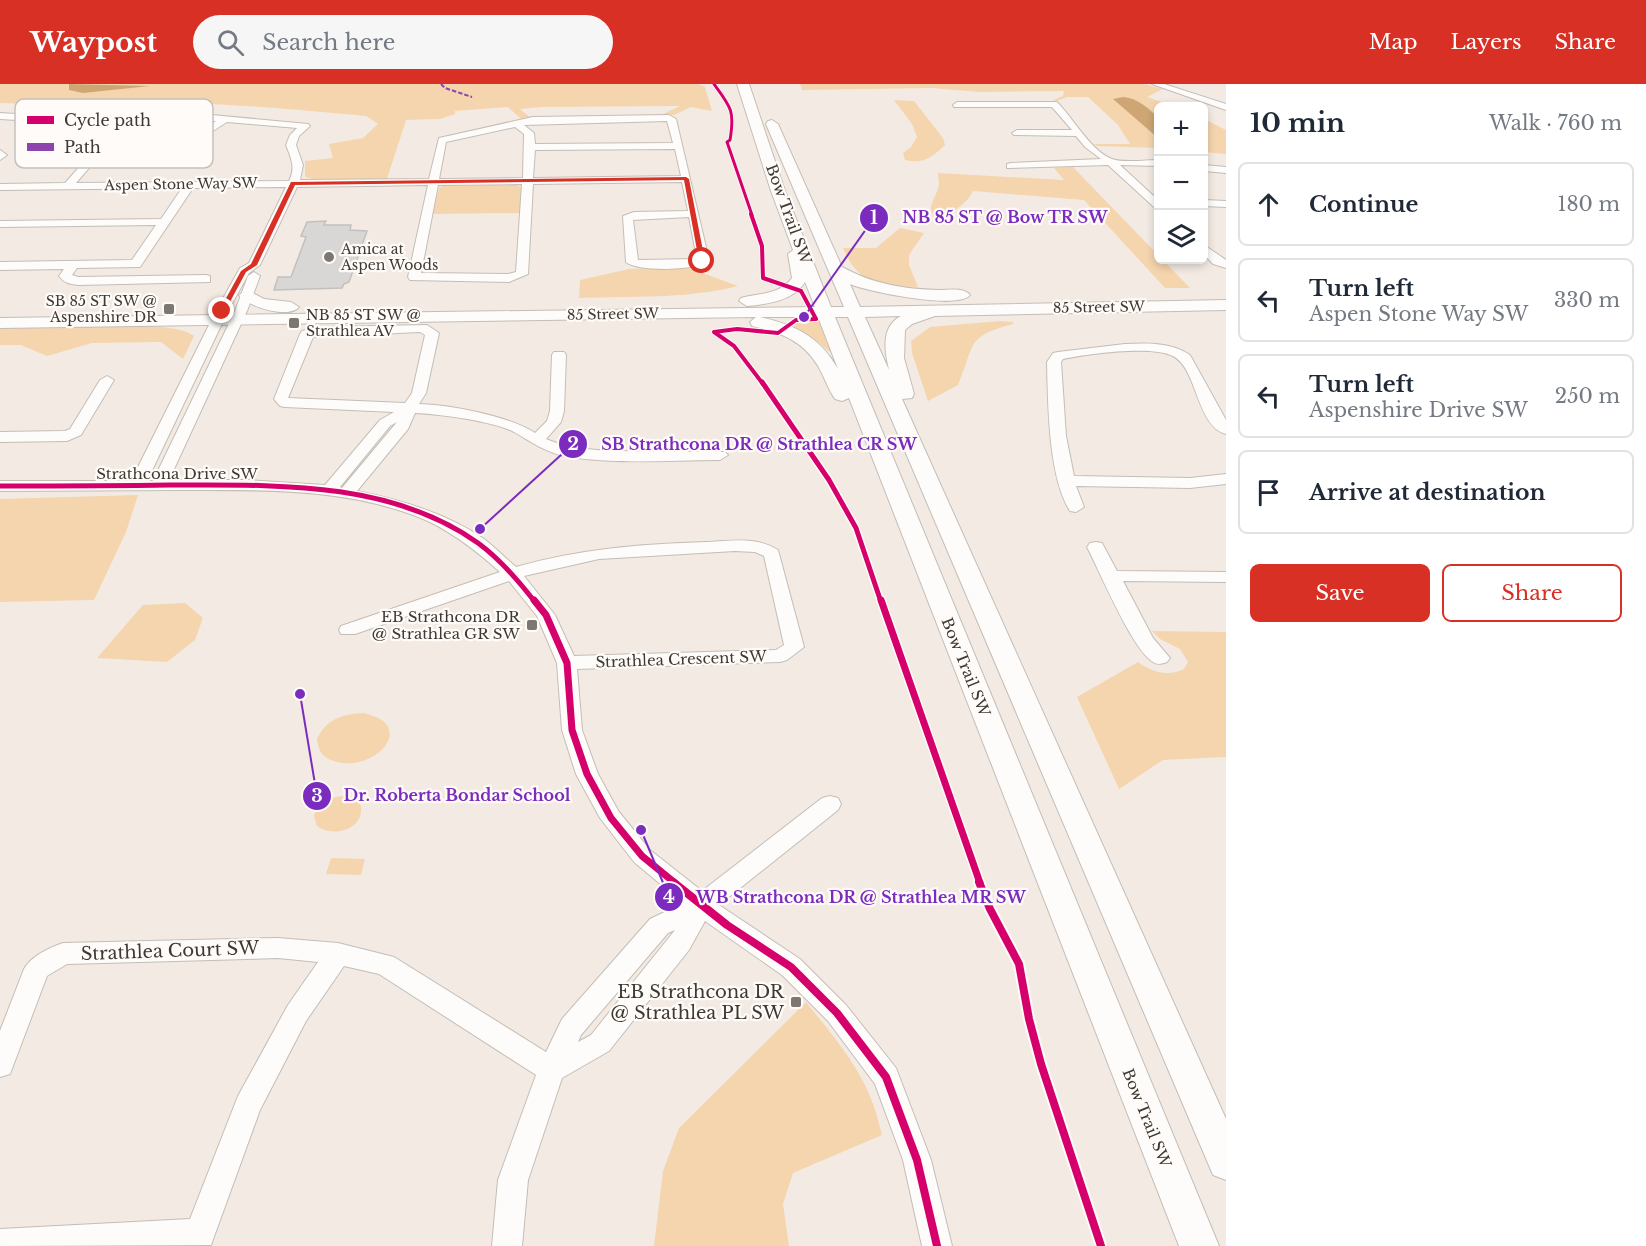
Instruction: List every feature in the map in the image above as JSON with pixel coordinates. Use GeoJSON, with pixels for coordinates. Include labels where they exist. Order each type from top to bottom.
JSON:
{"type":"FeatureCollection","features":[{"type":"Feature","properties":{"kind":"main road","name":"Bow Trail SW"},"geometry":{"type":"LineString","coordinates":[[743,84],[778,191],[838,306],[875,441],[1199,1246]]}},
{"type":"Feature","properties":{"kind":"main road","name":"Bow Trail SW"},"geometry":{"type":"LineString","coordinates":[[768,111],[837,270],[838,306]]}},
{"type":"Feature","properties":{"kind":"main road"},"geometry":{"type":"LineString","coordinates":[[774,173],[838,306],[934,494],[1226,1162]]}},
{"type":"Feature","properties":{"kind":"main road"},"geometry":{"type":"LineString","coordinates":[[746,302],[783,293],[795,287],[800,278],[800,269],[780,208],[778,191]]}},
{"type":"Feature","properties":{"kind":"main road"},"geometry":{"type":"LineString","coordinates":[[837,270],[855,281],[887,291],[1047,298]]}},
{"type":"Feature","properties":{"kind":"main road","name":"85 Street SW"},"geometry":{"type":"LineString","coordinates":[[0,315],[746,302],[969,311],[1226,295]]}},
{"type":"Feature","properties":{"kind":"main road","name":"85 Street SW"},"geometry":{"type":"LineString","coordinates":[[0,323],[172,321],[233,311],[675,313],[987,302],[1017,298],[1226,305]]}},
{"type":"Feature","properties":{"kind":"main road"},"geometry":{"type":"LineString","coordinates":[[582,314],[838,306]]}},
{"type":"Feature","properties":{"kind":"main road"},"geometry":{"type":"LineString","coordinates":[[934,494],[932,478],[898,367],[894,350],[895,334],[899,325],[908,320],[939,313],[969,311]]}},
{"type":"Feature","properties":{"kind":"main road"},"geometry":{"type":"LineString","coordinates":[[675,313],[745,319],[775,325],[799,334],[817,349],[828,365],[851,413],[875,441]]}},
{"type":"Feature","properties":{"kind":"main road"},"geometry":{"type":"LineString","coordinates":[[172,321],[180,325],[200,328],[209,337]]}},
{"type":"Feature","properties":{"kind":"street"},"geometry":{"type":"LineString","coordinates":[[1156,84],[1226,107]]}},
{"type":"Feature","properties":{"kind":"street"},"geometry":{"type":"LineString","coordinates":[[1214,103],[1226,102]]}},
{"type":"Feature","properties":{"kind":"street"},"geometry":{"type":"LineString","coordinates":[[957,105],[1054,104],[1088,145],[1154,200]]}},
{"type":"Feature","properties":{"kind":"street"},"geometry":{"type":"LineString","coordinates":[[0,116],[15,117]]}},
{"type":"Feature","properties":{"kind":"street"},"geometry":{"type":"LineString","coordinates":[[516,123],[529,133],[530,147],[522,274],[514,278],[420,279],[413,275],[442,140],[516,123],[548,119],[666,118],[673,121],[694,214],[703,260],[701,263],[640,265],[632,262],[627,218],[634,215],[694,214]]}},
{"type":"Feature","properties":{"kind":"street"},"geometry":{"type":"LineString","coordinates":[[213,120],[318,127]]}},
{"type":"Feature","properties":{"kind":"street"},"geometry":{"type":"LineString","coordinates":[[213,128],[223,120]]}},
{"type":"Feature","properties":{"kind":"street"},"geometry":{"type":"LineString","coordinates":[[137,484],[209,337],[233,311],[244,271],[254,265],[293,183],[298,165],[291,144],[295,135],[305,126]]}},
{"type":"Feature","properties":{"kind":"street"},"geometry":{"type":"LineString","coordinates":[[1017,133],[1078,133]]}},
{"type":"Feature","properties":{"kind":"street"},"geometry":{"type":"LineString","coordinates":[[530,147],[679,146]]}},
{"type":"Feature","properties":{"kind":"street"},"geometry":{"type":"LineString","coordinates":[[1011,166],[1111,162],[1154,163]]}},
{"type":"Feature","properties":{"kind":"street"},"geometry":{"type":"LineString","coordinates":[[68,186],[84,168]]}},
{"type":"Feature","properties":{"kind":"street"},"geometry":{"type":"LineString","coordinates":[[1208,168],[1226,170]]}},
{"type":"Feature","properties":{"kind":"street","name":"Aspen Stone Way SW"},"geometry":{"type":"LineString","coordinates":[[0,187],[686,179]]}},
{"type":"Feature","properties":{"kind":"street"},"geometry":{"type":"LineString","coordinates":[[125,280],[190,184]]}},
{"type":"Feature","properties":{"kind":"street"},"geometry":{"type":"LineString","coordinates":[[1208,203],[1226,204]]}},
{"type":"Feature","properties":{"kind":"street"},"geometry":{"type":"LineString","coordinates":[[0,224],[164,222]]}},
{"type":"Feature","properties":{"kind":"street"},"geometry":{"type":"LineString","coordinates":[[1208,253],[1217,261],[1226,264]]}},
{"type":"Feature","properties":{"kind":"street"},"geometry":{"type":"LineString","coordinates":[[0,266],[136,264]]}},
{"type":"Feature","properties":{"kind":"street"},"geometry":{"type":"LineString","coordinates":[[73,265],[65,276],[70,280],[206,279]]}},
{"type":"Feature","properties":{"kind":"street"},"geometry":{"type":"LineString","coordinates":[[159,484],[233,311],[256,271],[254,265]]}},
{"type":"Feature","properties":{"kind":"street"},"geometry":{"type":"LineString","coordinates":[[338,491],[403,426],[409,409],[419,393],[432,333],[422,328],[319,331],[307,334],[281,399],[285,403],[409,409],[429,417],[508,437],[536,440],[564,451],[607,456],[720,456]]}},
{"type":"Feature","properties":{"kind":"street"},"geometry":{"type":"LineString","coordinates":[[1076,507],[1069,493],[1054,401],[1054,362],[1059,356],[1149,347],[1177,352],[1186,359],[1212,415],[1226,429]]}},
{"type":"Feature","properties":{"kind":"street"},"geometry":{"type":"LineString","coordinates":[[536,440],[554,422],[557,411],[559,355]]}},
{"type":"Feature","properties":{"kind":"street"},"geometry":{"type":"LineString","coordinates":[[0,437],[67,436],[75,432],[107,380]]}},
{"type":"Feature","properties":{"kind":"street"},"geometry":{"type":"LineString","coordinates":[[1068,481],[1190,483],[1226,479]]}},
{"type":"Feature","properties":{"kind":"street","name":"Strathcona Drive SW"},"geometry":{"type":"LineString","coordinates":[[0,486],[248,485],[338,491],[387,502],[436,519],[478,543],[514,575],[546,615],[567,663],[573,730],[587,774],[610,818],[642,856],[727,925],[791,967],[837,1012],[886,1077],[917,1160],[937,1246]]}},
{"type":"Feature","properties":{"kind":"street","name":"Strathlea Crescent SW"},"geometry":{"type":"LineString","coordinates":[[514,575],[582,556],[650,548],[760,547],[772,554],[794,647],[789,652],[780,656],[567,663]]}},
{"type":"Feature","properties":{"kind":"street"},"geometry":{"type":"LineString","coordinates":[[1096,547],[1145,641],[1160,658]]}},
{"type":"Feature","properties":{"kind":"street"},"geometry":{"type":"LineString","coordinates":[[348,630],[514,575]]}},
{"type":"Feature","properties":{"kind":"street"},"geometry":{"type":"LineString","coordinates":[[1113,576],[1226,577]]}},
{"type":"Feature","properties":{"kind":"street"},"geometry":{"type":"LineString","coordinates":[[507,1246],[513,1180],[551,1070],[600,1043],[680,943],[702,904],[830,804]]}},
{"type":"Feature","properties":{"kind":"street","name":"Strathlea Court SW"},"geometry":{"type":"LineString","coordinates":[[0,1065],[37,969],[63,954],[278,948],[338,954],[384,965],[551,1070]]}},
{"type":"Feature","properties":{"kind":"street"},"geometry":{"type":"LineString","coordinates":[[0,1244],[200,1234],[248,1105],[297,1013],[338,954]]}},
{"type":"Feature","properties":{"kind":"shaded area"},"geometry":{"type":"Polygon","coordinates":[[[0,84],[698,84],[705,87],[712,111],[691,107],[674,115],[663,114],[680,106],[541,107],[520,109],[531,118],[521,119],[508,107],[455,111],[455,114],[440,119],[406,120],[387,179],[313,179],[305,177],[305,161],[333,158],[329,144],[363,138],[378,124],[366,116],[213,104],[213,99],[15,99],[15,103],[0,103],[0,84]]]}},
{"type":"Feature","properties":{"kind":"shaded area"},"geometry":{"type":"Polygon","coordinates":[[[69,84],[150,86],[83,93],[69,90],[69,84]]]}},
{"type":"Feature","properties":{"kind":"shaded area"},"geometry":{"type":"Polygon","coordinates":[[[800,84],[1144,84],[1163,89],[1147,97],[1162,102],[1154,102],[1154,148],[1096,146],[1095,144],[1130,144],[1118,125],[1088,97],[1053,100],[1063,96],[1064,91],[979,92],[932,88],[802,90],[800,84]]]}},
{"type":"Feature","properties":{"kind":"shaded area"},"geometry":{"type":"Polygon","coordinates":[[[1123,97],[1133,99],[1151,111],[1154,114],[1154,135],[1113,99],[1123,97]]]}},
{"type":"Feature","properties":{"kind":"shaded area"},"geometry":{"type":"Polygon","coordinates":[[[894,100],[914,101],[943,138],[945,145],[927,159],[905,160],[903,153],[911,147],[917,137],[912,124],[894,100]]]}},
{"type":"Feature","properties":{"kind":"shaded area"},"geometry":{"type":"Polygon","coordinates":[[[1208,121],[1226,130],[1226,154],[1208,152],[1208,121]]]}},
{"type":"Feature","properties":{"kind":"shaded area"},"geometry":{"type":"Polygon","coordinates":[[[1073,167],[1154,251],[1154,264],[1167,264],[1190,288],[1165,288],[1084,200],[973,191],[962,205],[936,219],[931,210],[939,186],[938,173],[1064,180],[1054,168],[1073,167]]]}},
{"type":"Feature","properties":{"kind":"shaded area"},"geometry":{"type":"Polygon","coordinates":[[[514,184],[521,187],[520,213],[433,214],[439,188],[443,186],[514,184]]]}},
{"type":"Feature","properties":{"kind":"shaded area"},"geometry":{"type":"Polygon","coordinates":[[[900,228],[924,233],[909,255],[909,265],[918,287],[882,284],[864,277],[849,261],[843,248],[876,248],[900,228]]]}},
{"type":"Feature","properties":{"kind":"shaded area"},"geometry":{"type":"Polygon","coordinates":[[[689,268],[738,286],[679,295],[579,298],[580,280],[629,269],[689,268]]]}},
{"type":"Feature","properties":{"kind":"shaded area"},"geometry":{"type":"Polygon","coordinates":[[[797,321],[822,321],[834,352],[830,352],[813,338],[793,328],[797,321]]]}},
{"type":"Feature","properties":{"kind":"shaded area"},"geometry":{"type":"Polygon","coordinates":[[[1013,322],[1013,324],[979,338],[974,344],[958,385],[928,401],[912,353],[911,341],[930,327],[1013,322]]]}},
{"type":"Feature","properties":{"kind":"shaded area"},"geometry":{"type":"Polygon","coordinates":[[[165,327],[194,336],[183,359],[161,342],[92,343],[47,356],[21,345],[0,345],[0,328],[165,327]]]}},
{"type":"Feature","properties":{"kind":"shaded area"},"geometry":{"type":"Polygon","coordinates":[[[138,495],[126,532],[94,600],[0,602],[0,499],[138,495]]]}},
{"type":"Feature","properties":{"kind":"shaded area"},"geometry":{"type":"Polygon","coordinates":[[[185,603],[203,618],[195,640],[167,662],[97,658],[143,605],[185,603]]]}},
{"type":"Feature","properties":{"kind":"shaded area"},"geometry":{"type":"Polygon","coordinates":[[[1152,631],[1226,632],[1226,757],[1163,760],[1119,789],[1077,697],[1138,662],[1166,673],[1184,669],[1188,662],[1180,649],[1160,639],[1152,631]]]}},
{"type":"Feature","properties":{"kind":"shaded area"},"geometry":{"type":"Polygon","coordinates":[[[363,713],[380,719],[389,728],[389,738],[384,747],[374,756],[361,762],[346,763],[331,760],[322,754],[317,739],[330,722],[342,716],[363,713]]]}},
{"type":"Feature","properties":{"kind":"shaded area"},"geometry":{"type":"Polygon","coordinates":[[[344,796],[357,801],[361,806],[358,821],[353,826],[339,831],[324,830],[317,826],[314,816],[318,807],[329,799],[344,796]]]}},
{"type":"Feature","properties":{"kind":"shaded area"},"geometry":{"type":"Polygon","coordinates":[[[331,858],[365,859],[361,875],[326,874],[331,858]]]}},
{"type":"Feature","properties":{"kind":"shaded area"},"geometry":{"type":"Polygon","coordinates":[[[806,1002],[844,1050],[860,1076],[874,1108],[882,1135],[793,1173],[783,1204],[789,1246],[654,1246],[663,1171],[679,1128],[806,1002]]]}},
{"type":"Feature","properties":{"kind":"building","name":"Amica at Aspen Woods"},"geometry":{"type":"Polygon","coordinates":[[[326,221],[324,225],[351,225],[350,230],[367,231],[349,282],[342,288],[274,290],[278,277],[291,277],[306,237],[301,236],[307,222],[326,221]]]}},
{"type":"Feature","properties":{"kind":"marked path"},"geometry":{"type":"LineString","coordinates":[[441,84],[445,88],[472,97]]}},
{"type":"Feature","properties":{"kind":"cycle path"},"geometry":{"type":"LineString","coordinates":[[714,84],[732,109],[730,140],[727,142],[762,246],[763,278],[801,291],[806,296],[816,319],[796,320],[778,333],[737,329],[714,332],[734,346],[781,407],[829,480],[856,528],[964,843],[990,909],[1019,964],[1029,1019],[1041,1064],[1101,1246]]}},
{"type":"Feature","properties":{"kind":"cycle path"},"geometry":{"type":"LineString","coordinates":[[0,486],[248,485],[329,490],[388,502],[436,519],[478,543],[514,575],[546,615],[567,663],[572,730],[587,774],[611,818],[642,856],[727,925],[791,967],[837,1013],[886,1077],[917,1160],[937,1246]]}},
{"type":"Feature","properties":{"kind":"place","name":"Amica at Aspen Woods"},"geometry":{"type":"Point","coordinates":[329,257]}},
{"type":"Feature","properties":{"kind":"place","name":"SB 85 ST SW @ Aspenshire DR"},"geometry":{"type":"Point","coordinates":[169,309]}},
{"type":"Feature","properties":{"kind":"place","name":"NB 85 ST @ Bow TR SW"},"geometry":{"type":"Point","coordinates":[804,317]}},
{"type":"Feature","properties":{"kind":"place","name":"NB 85 ST SW @ Strathlea AV"},"geometry":{"type":"Point","coordinates":[294,323]}},
{"type":"Feature","properties":{"kind":"place","name":"SB Strathcona DR @ Strathlea CR SW"},"geometry":{"type":"Point","coordinates":[480,529]}},
{"type":"Feature","properties":{"kind":"place","name":"EB Strathcona DR @ Strathlea GR SW"},"geometry":{"type":"Point","coordinates":[532,625]}},
{"type":"Feature","properties":{"kind":"place","name":"Dr. Roberta Bondar School"},"geometry":{"type":"Point","coordinates":[300,694]}},
{"type":"Feature","properties":{"kind":"place","name":"WB Strathcona DR @ Strathlea MR SW"},"geometry":{"type":"Point","coordinates":[641,830]}},
{"type":"Feature","properties":{"kind":"place","name":"EB Strathcona DR @ Strathlea PL SW"},"geometry":{"type":"Point","coordinates":[796,1002]}},
{"type":"Feature","properties":{"kind":"route"},"geometry":{"type":"LineString","coordinates":[[222,311],[244,271],[254,265],[293,183],[686,179],[702,261]]}}]}
